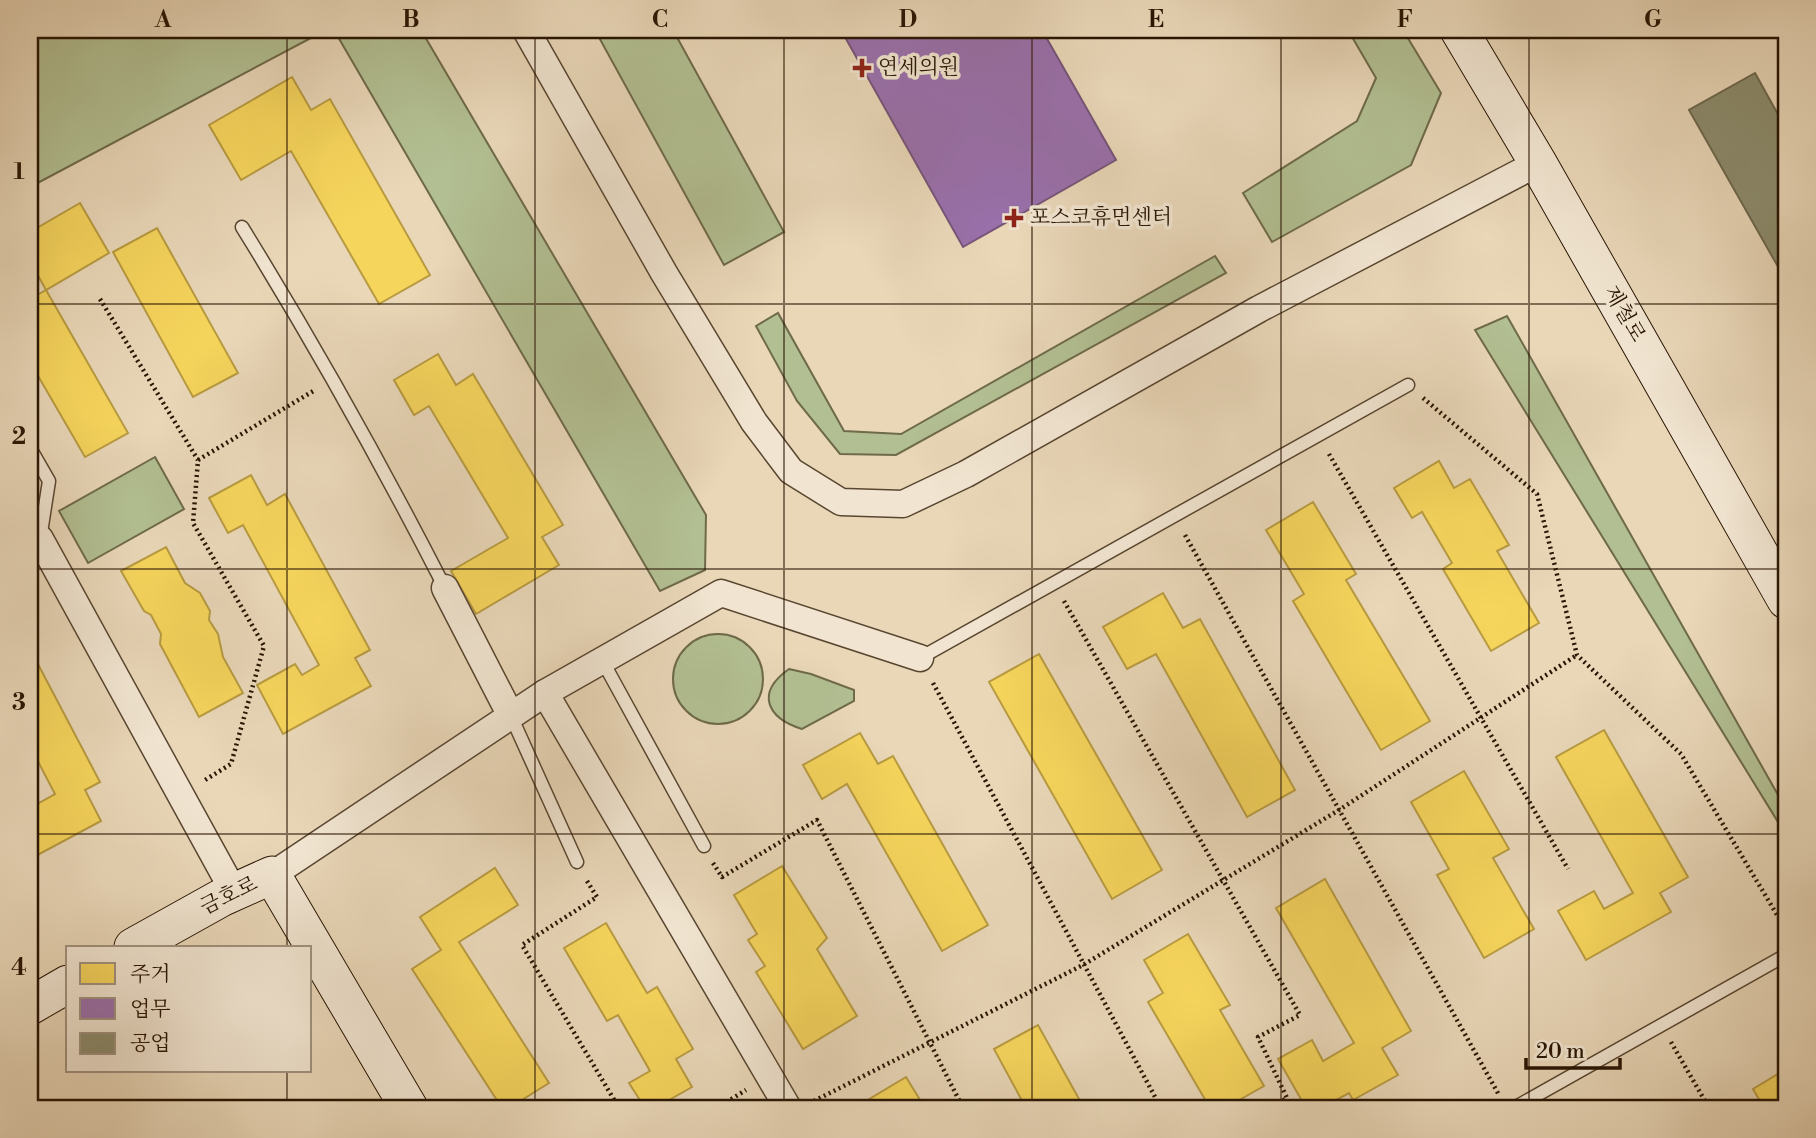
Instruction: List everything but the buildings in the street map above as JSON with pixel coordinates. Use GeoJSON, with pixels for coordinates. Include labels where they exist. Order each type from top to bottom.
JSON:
{"type":"FeatureCollection","features":[{"type":"Feature","properties":{"kind":"main road","name":"제철로"},"geometry":{"type":"LineString","coordinates":[[1460,30],[1786,600]]}},
{"type":"Feature","properties":{"kind":"main road","name":"금호로"},"geometry":{"type":"LineString","coordinates":[[135,946],[233,892],[272,875],[409,1108]]}},
{"type":"Feature","properties":{"kind":"main road"},"geometry":{"type":"LineString","coordinates":[[30,1006],[66,985]]}},
{"type":"Feature","properties":{"kind":"street"},"geometry":{"type":"LineString","coordinates":[[526,30],[664,273],[754,422],[791,471],[841,502],[904,504],[966,474],[1274,301],[1538,163]]}},
{"type":"Feature","properties":{"kind":"street"},"geometry":{"type":"LineString","coordinates":[[40,539],[233,892]]}},
{"type":"Feature","properties":{"kind":"street"},"geometry":{"type":"LineString","coordinates":[[445,588],[511,716]]}},
{"type":"Feature","properties":{"kind":"street"},"geometry":{"type":"LineString","coordinates":[[272,875],[545,693],[721,593],[920,658]]}},
{"type":"Feature","properties":{"kind":"street"},"geometry":{"type":"LineString","coordinates":[[545,693],[800,1105]]}},
{"type":"Feature","properties":{"kind":"lane"},"geometry":{"type":"LineString","coordinates":[[242,228],[400,500],[445,588]]}},
{"type":"Feature","properties":{"kind":"lane"},"geometry":{"type":"LineString","coordinates":[[920,658],[1408,385]]}},
{"type":"Feature","properties":{"kind":"lane"},"geometry":{"type":"LineString","coordinates":[[30,448],[49,481],[40,539]]}},
{"type":"Feature","properties":{"kind":"lane"},"geometry":{"type":"LineString","coordinates":[[602,660],[704,846]]}},
{"type":"Feature","properties":{"kind":"lane"},"geometry":{"type":"LineString","coordinates":[[511,716],[577,862]]}},
{"type":"Feature","properties":{"kind":"lane"},"geometry":{"type":"LineString","coordinates":[[1514,1108],[1786,955]]}},
{"type":"Feature","properties":{"kind":"path"},"geometry":{"type":"LineString","coordinates":[[1774,30],[1786,51]]}},
{"type":"Feature","properties":{"kind":"path"},"geometry":{"type":"LineString","coordinates":[[100,299],[198,460],[193,523],[264,646],[231,764],[181,795]]}},
{"type":"Feature","properties":{"kind":"path"},"geometry":{"type":"LineString","coordinates":[[198,460],[332,380]]}},
{"type":"Feature","properties":{"kind":"path"},"geometry":{"type":"LineString","coordinates":[[1408,385],[1536,494],[1577,655],[1681,754],[1786,930]]}},
{"type":"Feature","properties":{"kind":"path"},"geometry":{"type":"LineString","coordinates":[[1318,435],[1568,869]]}},
{"type":"Feature","properties":{"kind":"path"},"geometry":{"type":"LineString","coordinates":[[1174,516],[1499,1096]]}},
{"type":"Feature","properties":{"kind":"path"},"geometry":{"type":"LineString","coordinates":[[1054,583],[1300,1015],[1258,1037],[1287,1098],[1269,1108]]}},
{"type":"Feature","properties":{"kind":"path"},"geometry":{"type":"LineString","coordinates":[[800,1105],[1083,965],[1339,810],[1577,655]]}},
{"type":"Feature","properties":{"kind":"path"},"geometry":{"type":"LineString","coordinates":[[920,658],[1161,1108]]}},
{"type":"Feature","properties":{"kind":"path"},"geometry":{"type":"LineString","coordinates":[[704,846],[722,877],[817,820],[963,1108]]}},
{"type":"Feature","properties":{"kind":"path"},"geometry":{"type":"LineString","coordinates":[[577,862],[597,897],[522,945],[619,1108]]}},
{"type":"Feature","properties":{"kind":"path"},"geometry":{"type":"LineString","coordinates":[[1662,1026],[1709,1108]]}},
{"type":"Feature","properties":{"kind":"path"},"geometry":{"type":"LineString","coordinates":[[603,1108],[614,1101]]}},
{"type":"Feature","properties":{"kind":"green space"},"geometry":{"type":"Polygon","coordinates":[[[30,30],[326,30],[30,187],[30,30]]]}},
{"type":"Feature","properties":{"kind":"green space"},"geometry":{"type":"Polygon","coordinates":[[[334,30],[421,30],[706,515],[705,570],[660,591],[334,30]]]}},
{"type":"Feature","properties":{"kind":"green space"},"geometry":{"type":"Polygon","coordinates":[[[673,30],[784,232],[724,265],[596,32],[673,30]]]}},
{"type":"Feature","properties":{"kind":"green space"},"geometry":{"type":"Polygon","coordinates":[[[1348,30],[1403,30],[1441,93],[1411,165],[1272,242],[1243,193],[1357,121],[1376,78],[1348,30]]]}},
{"type":"Feature","properties":{"kind":"green space"},"geometry":{"type":"Polygon","coordinates":[[[1215,256],[1226,273],[896,455],[840,454],[797,401],[756,326],[778,313],[844,431],[901,434],[1215,256]]]}},
{"type":"Feature","properties":{"kind":"green space"},"geometry":{"type":"Polygon","coordinates":[[[1507,316],[1786,809],[1786,835],[1475,330],[1507,316]]]}},
{"type":"Feature","properties":{"kind":"green space"},"geometry":{"type":"Polygon","coordinates":[[[155,457],[184,509],[88,563],[59,511],[155,457]]]}},
{"type":"Feature","properties":{"kind":"green space"},"geometry":{"type":"Polygon","coordinates":[[[718,634],[735,638],[750,647],[759,662],[763,679],[759,696],[750,711],[735,720],[718,724],[701,720],[686,711],[677,696],[673,679],[677,662],[686,647],[701,638],[718,634]]]}},
{"type":"Feature","properties":{"kind":"green space"},"geometry":{"type":"Polygon","coordinates":[[[789,669],[854,690],[854,701],[802,729],[790,724],[774,712],[769,696],[778,678],[789,669]]]}},
{"type":"Feature","properties":{"kind":"place","name":"연세의원"},"geometry":{"type":"Point","coordinates":[862,68]}},
{"type":"Feature","properties":{"kind":"place","name":"포스코휴먼센터"},"geometry":{"type":"Point","coordinates":[1014,218]}}]}
